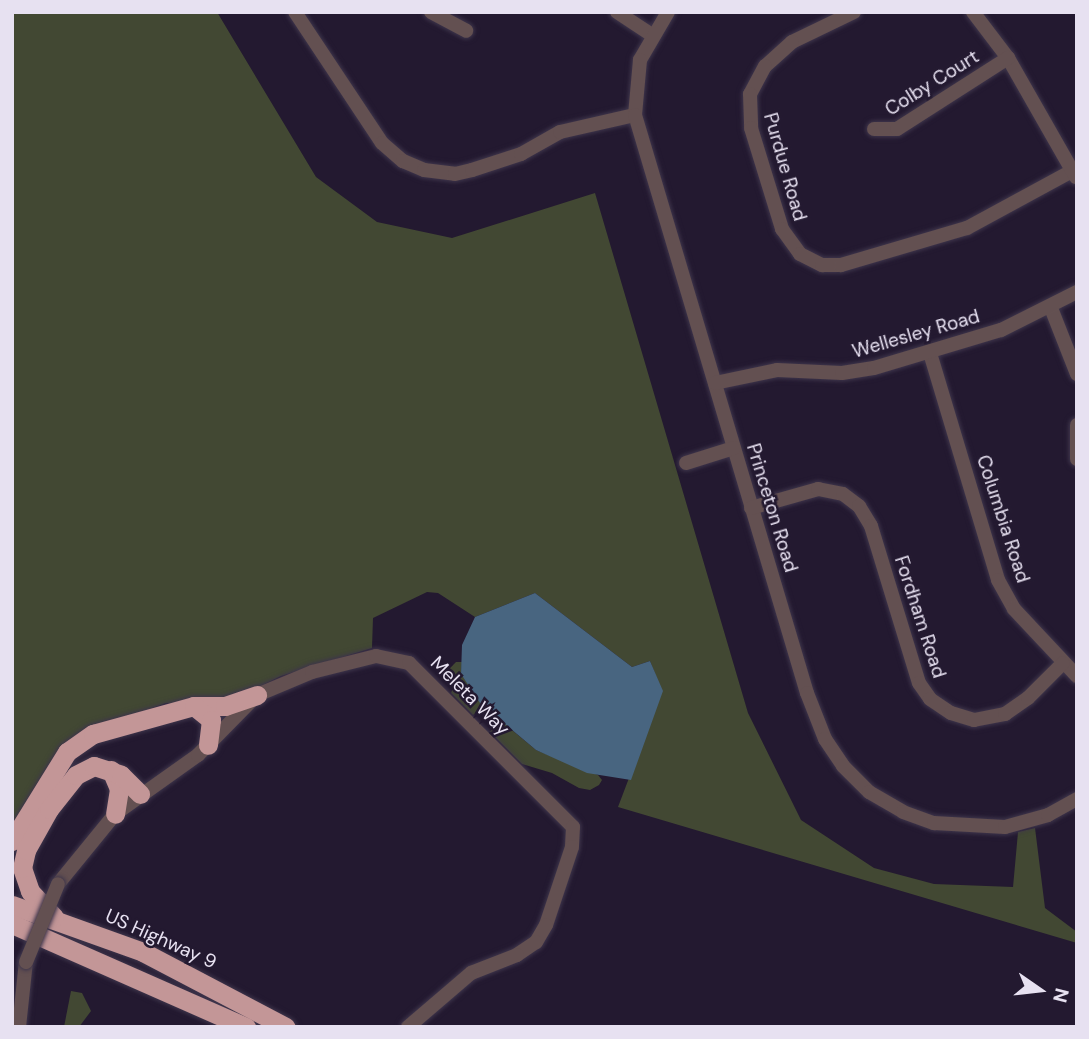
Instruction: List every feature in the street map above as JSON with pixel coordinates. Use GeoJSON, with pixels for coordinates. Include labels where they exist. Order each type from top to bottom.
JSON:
{"type":"FeatureCollection","features":[{"type":"Feature","properties":{"kind":"highway"},"geometry":{"type":"LineString","coordinates":[[12,841],[76,744],[149,716],[194,706],[225,706],[257,695]]}},
{"type":"Feature","properties":{"kind":"highway"},"geometry":{"type":"LineString","coordinates":[[194,706],[211,720],[208,745]]}},
{"type":"Feature","properties":{"kind":"highway"},"geometry":{"type":"LineString","coordinates":[[58,920],[26,884],[22,868],[26,850],[49,809],[76,775],[94,766],[111,769],[140,794]]}},
{"type":"Feature","properties":{"kind":"highway"},"geometry":{"type":"LineString","coordinates":[[111,769],[119,789],[115,814]]}},
{"type":"Feature","properties":{"kind":"highway","name":"US Highway 9"},"geometry":{"type":"LineString","coordinates":[[12,905],[143,952],[286,1027]]}},
{"type":"Feature","properties":{"kind":"highway"},"geometry":{"type":"LineString","coordinates":[[12,924],[246,1027]]}},
{"type":"Feature","properties":{"kind":"street"},"geometry":{"type":"LineString","coordinates":[[295,12],[382,143],[402,161],[424,170],[455,174],[472,170],[521,153],[559,132],[635,115]]}},
{"type":"Feature","properties":{"kind":"street"},"geometry":{"type":"LineString","coordinates":[[431,12],[466,31]]}},
{"type":"Feature","properties":{"kind":"street"},"geometry":{"type":"LineString","coordinates":[[617,12],[652,35]]}},
{"type":"Feature","properties":{"kind":"street","name":"Princeton Road"},"geometry":{"type":"LineString","coordinates":[[668,12],[652,35],[638,69],[635,115],[816,719],[836,757],[869,792],[910,816],[966,828],[1028,822],[1077,799]]}},
{"type":"Feature","properties":{"kind":"street","name":"Purdue Road"},"geometry":{"type":"LineString","coordinates":[[854,12],[785,47],[765,66],[750,94],[751,128],[778,217],[788,241],[800,254],[817,263],[841,265],[967,228],[1074,175]]}},
{"type":"Feature","properties":{"kind":"street"},"geometry":{"type":"LineString","coordinates":[[973,12],[1008,58],[1074,175]]}},
{"type":"Feature","properties":{"kind":"street","name":"Colby Court"},"geometry":{"type":"LineString","coordinates":[[874,130],[897,129],[1008,58]]}},
{"type":"Feature","properties":{"kind":"street","name":"Wellesley Road"},"geometry":{"type":"LineString","coordinates":[[715,383],[777,370],[849,373],[930,353],[1051,308],[1077,292]]}},
{"type":"Feature","properties":{"kind":"street"},"geometry":{"type":"LineString","coordinates":[[1051,308],[1077,374]]}},
{"type":"Feature","properties":{"kind":"street","name":"Columbia Road"},"geometry":{"type":"LineString","coordinates":[[930,353],[999,580],[1014,609],[1077,676]]}},
{"type":"Feature","properties":{"kind":"street"},"geometry":{"type":"LineString","coordinates":[[1077,425],[1077,459]]}},
{"type":"Feature","properties":{"kind":"street"},"geometry":{"type":"LineString","coordinates":[[686,463],[734,448]]}},
{"type":"Feature","properties":{"kind":"street","name":"Fordham Road"},"geometry":{"type":"LineString","coordinates":[[751,508],[818,489],[843,494],[859,506],[871,526],[919,683],[930,699],[951,713],[974,720],[1005,714],[1028,698],[1063,663]]}},
{"type":"Feature","properties":{"kind":"street","name":"Meleta Way"},"geometry":{"type":"LineString","coordinates":[[19,1027],[26,962],[58,884],[115,814],[208,745],[257,695],[301,676],[376,656],[409,663],[573,827],[572,848],[546,925],[536,942],[517,956],[471,973],[408,1027]]}},
{"type":"Feature","properties":{"kind":"green space"},"geometry":{"type":"Polygon","coordinates":[[[12,12],[217,12],[316,177],[377,222],[452,238],[595,193],[748,713],[801,820],[874,868],[934,884],[1013,887],[1018,832],[1035,828],[1045,908],[1077,932],[1077,943],[618,807],[662,691],[650,661],[632,667],[535,593],[475,617],[438,593],[427,592],[373,618],[372,648],[281,676],[224,704],[166,703],[75,736],[12,832],[12,12]]]}},
{"type":"Feature","properties":{"kind":"green space"},"geometry":{"type":"Polygon","coordinates":[[[456,662],[462,662],[461,674],[483,705],[473,715],[451,693],[456,680],[450,668],[456,662]]]}},
{"type":"Feature","properties":{"kind":"green space"},"geometry":{"type":"Polygon","coordinates":[[[500,720],[536,750],[598,775],[602,780],[599,785],[590,790],[579,788],[552,773],[522,764],[490,732],[500,720]]]}},
{"type":"Feature","properties":{"kind":"green space"},"geometry":{"type":"Polygon","coordinates":[[[71,991],[82,993],[91,1011],[79,1027],[64,1027],[71,991]]]}},
{"type":"Feature","properties":{"kind":"water"},"geometry":{"type":"Polygon","coordinates":[[[535,593],[632,667],[650,661],[663,691],[631,780],[587,773],[536,750],[480,703],[461,674],[462,645],[475,617],[535,593]]]}}]}
